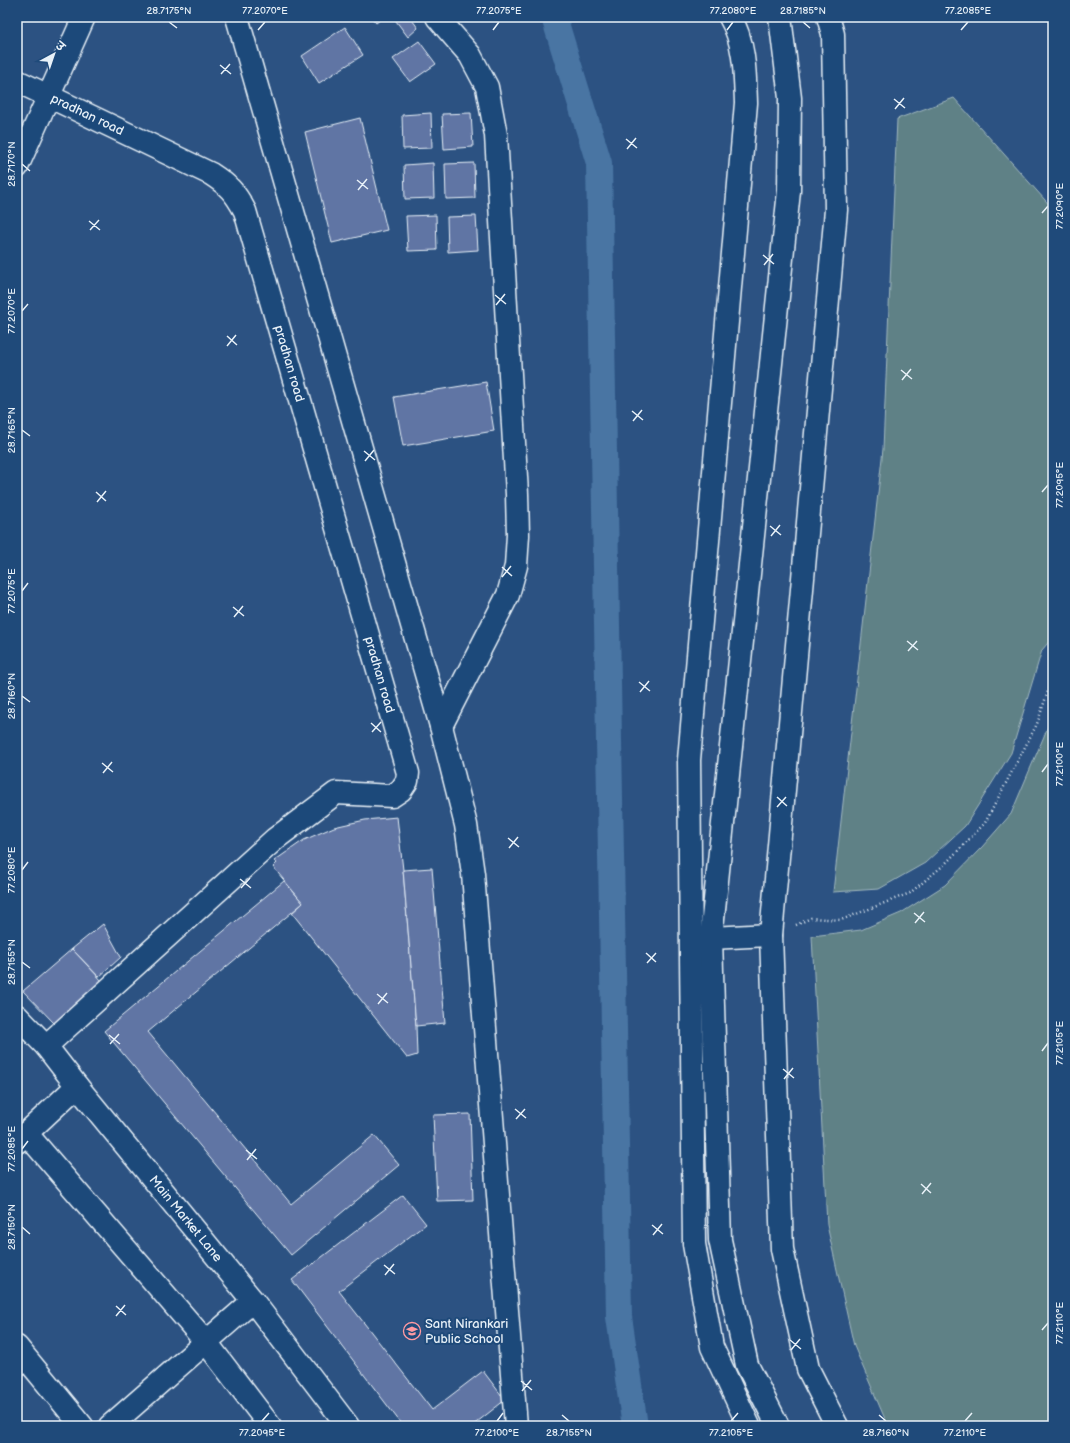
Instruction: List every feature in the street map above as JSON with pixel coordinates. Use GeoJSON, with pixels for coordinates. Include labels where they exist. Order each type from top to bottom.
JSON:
{"type":"FeatureCollection","features":[{"type":"Feature","properties":{"kind":"street"},"geometry":{"type":"LineString","coordinates":[[17,167],[84,17]]}},
{"type":"Feature","properties":{"kind":"street"},"geometry":{"type":"LineString","coordinates":[[237,17],[441,726],[466,825],[473,874],[516,1426]]}},
{"type":"Feature","properties":{"kind":"street"},"geometry":{"type":"LineString","coordinates":[[436,17],[470,55],[487,87],[496,135],[518,501],[516,566],[508,595],[441,726]]}},
{"type":"Feature","properties":{"kind":"street"},"geometry":{"type":"LineString","coordinates":[[730,17],[734,25],[744,63],[746,103],[689,760],[694,1244],[712,1347],[749,1426]]}},
{"type":"Feature","properties":{"kind":"street"},"geometry":{"type":"LineString","coordinates":[[778,1426],[747,1365],[720,1240],[711,938],[789,191],[790,98],[780,17]]}},
{"type":"Feature","properties":{"kind":"street"},"geometry":{"type":"LineString","coordinates":[[828,17],[833,34],[836,210],[771,935],[782,1249],[808,1369],[837,1426]]}},
{"type":"Feature","properties":{"kind":"street","name":"pradhan road"},"geometry":{"type":"LineString","coordinates":[[17,82],[211,174],[225,183],[236,195],[245,211],[408,773],[407,781],[401,790],[392,796],[336,793],[311,811],[275,839],[46,1046]]}},
{"type":"Feature","properties":{"kind":"street"},"geometry":{"type":"LineString","coordinates":[[711,938],[771,935]]}},
{"type":"Feature","properties":{"kind":"street","name":"Main Market Lane"},"geometry":{"type":"LineString","coordinates":[[17,1016],[46,1046],[253,1301],[348,1426]]}},
{"type":"Feature","properties":{"kind":"street"},"geometry":{"type":"LineString","coordinates":[[77,1086],[22,1137],[206,1342],[270,1426]]}},
{"type":"Feature","properties":{"kind":"street"},"geometry":{"type":"LineString","coordinates":[[110,1426],[253,1301]]}},
{"type":"Feature","properties":{"kind":"street"},"geometry":{"type":"LineString","coordinates":[[17,1347],[82,1426]]}},
{"type":"Feature","properties":{"kind":"path"},"geometry":{"type":"LineString","coordinates":[[771,935],[811,918],[841,920],[910,893],[945,864],[985,824],[1037,724],[1053,676]]}},
{"type":"Feature","properties":{"kind":"green space"},"geometry":{"type":"Polygon","coordinates":[[[954,98],[1053,209],[1053,637],[1042,650],[1011,753],[965,826],[925,863],[879,889],[833,892],[883,449],[897,119],[954,98]]]}},
{"type":"Feature","properties":{"kind":"green space"},"geometry":{"type":"Polygon","coordinates":[[[1053,715],[1053,1426],[888,1426],[854,1346],[827,1225],[812,936],[861,930],[901,913],[945,885],[982,847],[1011,814],[1053,715]]]}},
{"type":"Feature","properties":{"kind":"building"},"geometry":{"type":"Polygon","coordinates":[[[371,17],[384,17],[376,23],[371,17]]]}},
{"type":"Feature","properties":{"kind":"building"},"geometry":{"type":"Polygon","coordinates":[[[393,17],[410,17],[418,28],[408,37],[393,17]]]}},
{"type":"Feature","properties":{"kind":"building"},"geometry":{"type":"Polygon","coordinates":[[[345,27],[363,55],[319,83],[302,56],[345,27]]]}},
{"type":"Feature","properties":{"kind":"building"},"geometry":{"type":"Polygon","coordinates":[[[419,41],[436,64],[410,82],[393,59],[419,41]]]}},
{"type":"Feature","properties":{"kind":"building"},"geometry":{"type":"Polygon","coordinates":[[[431,113],[432,148],[403,149],[402,115],[431,113]]]}},
{"type":"Feature","properties":{"kind":"building"},"geometry":{"type":"Polygon","coordinates":[[[471,113],[473,147],[444,149],[442,114],[471,113]]]}},
{"type":"Feature","properties":{"kind":"building"},"geometry":{"type":"Polygon","coordinates":[[[360,118],[387,230],[332,243],[305,132],[360,118]]]}},
{"type":"Feature","properties":{"kind":"building"},"geometry":{"type":"Polygon","coordinates":[[[433,163],[434,198],[405,199],[404,165],[433,163]]]}},
{"type":"Feature","properties":{"kind":"building"},"geometry":{"type":"Polygon","coordinates":[[[474,163],[475,198],[446,199],[445,164],[474,163]]]}},
{"type":"Feature","properties":{"kind":"building"},"geometry":{"type":"Polygon","coordinates":[[[436,215],[437,250],[408,251],[406,216],[436,215]]]}},
{"type":"Feature","properties":{"kind":"building"},"geometry":{"type":"Polygon","coordinates":[[[476,216],[478,250],[448,252],[447,217],[476,216]]]}},
{"type":"Feature","properties":{"kind":"building"},"geometry":{"type":"Polygon","coordinates":[[[486,382],[494,431],[403,446],[394,397],[486,382]]]}},
{"type":"Feature","properties":{"kind":"building"},"geometry":{"type":"Polygon","coordinates":[[[397,817],[416,1026],[417,1055],[407,1058],[292,913],[303,903],[273,867],[277,863],[274,861],[304,840],[334,827],[365,820],[397,817]]]}},
{"type":"Feature","properties":{"kind":"building"},"geometry":{"type":"Polygon","coordinates":[[[432,868],[445,1023],[416,1026],[403,870],[432,868]]]}},
{"type":"Feature","properties":{"kind":"building"},"geometry":{"type":"Polygon","coordinates":[[[284,881],[303,903],[148,1032],[291,1204],[374,1135],[399,1165],[291,1255],[104,1031],[284,881]]]}},
{"type":"Feature","properties":{"kind":"building"},"geometry":{"type":"Polygon","coordinates":[[[103,924],[121,957],[99,977],[72,949],[103,924]]]}},
{"type":"Feature","properties":{"kind":"building"},"geometry":{"type":"Polygon","coordinates":[[[72,949],[103,982],[55,1024],[23,991],[72,949]]]}},
{"type":"Feature","properties":{"kind":"building"},"geometry":{"type":"Polygon","coordinates":[[[470,1114],[473,1200],[437,1201],[433,1115],[470,1114]]]}},
{"type":"Feature","properties":{"kind":"building"},"geometry":{"type":"Polygon","coordinates":[[[403,1195],[426,1224],[339,1291],[432,1410],[483,1371],[505,1400],[472,1426],[403,1426],[292,1280],[403,1195]]]}},
{"type":"Feature","properties":{"kind":"waterway"},"geometry":{"type":"LineString","coordinates":[[554,17],[599,163],[619,1317],[635,1426]]}},
{"type":"Feature","properties":{"kind":"place","name":"Sant Nirankari Public School"},"geometry":{"type":"Point","coordinates":[412,1331]}}]}
